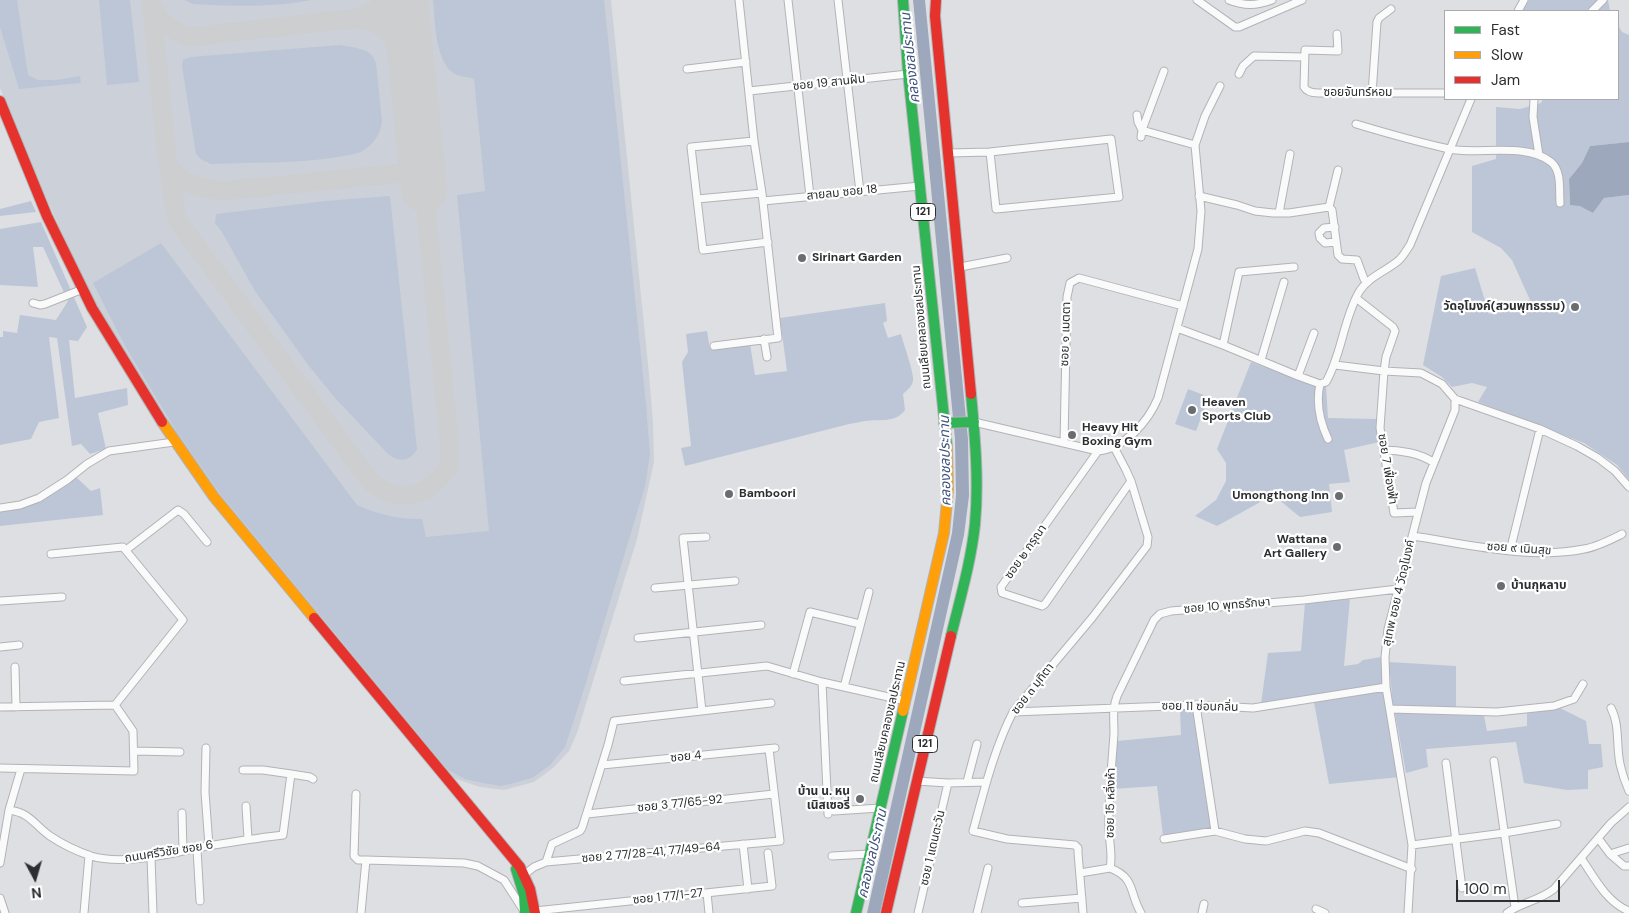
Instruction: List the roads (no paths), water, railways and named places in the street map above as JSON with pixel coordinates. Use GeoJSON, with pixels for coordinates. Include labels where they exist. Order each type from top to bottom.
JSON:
{"type":"FeatureCollection","features":[{"type":"Feature","properties":{"kind":"main road","name":"ถนนเลียบคลองชลประทาน"},"geometry":{"type":"LineString","coordinates":[[856,913],[906,701],[948,510],[948,423],[908,74],[903,0]]}},
{"type":"Feature","properties":{"kind":"main road","name":"121"},"geometry":{"type":"LineString","coordinates":[[886,913],[966,576],[975,524],[977,474],[971,422],[960,267],[935,16],[936,0]]}},
{"type":"Feature","properties":{"kind":"main road"},"geometry":{"type":"LineString","coordinates":[[0,101],[47,216],[83,289],[134,380],[174,442],[214,497],[525,874],[531,888],[530,913]]}},
{"type":"Feature","properties":{"kind":"main road"},"geometry":{"type":"LineString","coordinates":[[948,423],[971,422]]}},
{"type":"Feature","properties":{"kind":"main road"},"geometry":{"type":"LineString","coordinates":[[505,848],[519,874],[530,913]]}},
{"type":"Feature","properties":{"kind":"street"},"geometry":{"type":"LineString","coordinates":[[714,346],[778,338],[739,0]]}},
{"type":"Feature","properties":{"kind":"street"},"geometry":{"type":"LineString","coordinates":[[788,0],[810,196]]}},
{"type":"Feature","properties":{"kind":"street"},"geometry":{"type":"LineString","coordinates":[[838,0],[860,192]]}},
{"type":"Feature","properties":{"kind":"street"},"geometry":{"type":"LineString","coordinates":[[1197,0],[1235,27],[1302,0]]}},
{"type":"Feature","properties":{"kind":"street"},"geometry":{"type":"LineString","coordinates":[[1229,0],[1252,6],[1272,0]]}},
{"type":"Feature","properties":{"kind":"street"},"geometry":{"type":"LineString","coordinates":[[1593,10],[1604,0]]}},
{"type":"Feature","properties":{"kind":"street"},"geometry":{"type":"LineString","coordinates":[[1372,94],[1377,22],[1379,18],[1391,9]]}},
{"type":"Feature","properties":{"kind":"street"},"geometry":{"type":"LineString","coordinates":[[1239,74],[1243,66],[1254,56],[1304,57],[1305,50],[1338,51],[1337,34]]}},
{"type":"Feature","properties":{"kind":"street","name":"ซอยจันทร์หอม"},"geometry":{"type":"LineString","coordinates":[[1304,57],[1304,87],[1310,92],[1372,94],[1444,93]]}},
{"type":"Feature","properties":{"kind":"street"},"geometry":{"type":"LineString","coordinates":[[687,68],[746,62]]}},
{"type":"Feature","properties":{"kind":"street"},"geometry":{"type":"LineString","coordinates":[[1142,133],[1164,71]]}},
{"type":"Feature","properties":{"kind":"street","name":"ซอย 19 สานฝัน"},"geometry":{"type":"LineString","coordinates":[[749,91],[908,74]]}},
{"type":"Feature","properties":{"kind":"street"},"geometry":{"type":"LineString","coordinates":[[971,422],[1098,451],[1114,447],[1130,436],[1148,417],[1154,408],[1198,249],[1200,227],[1195,145],[1205,116],[1220,86]]}},
{"type":"Feature","properties":{"kind":"street"},"geometry":{"type":"LineString","coordinates":[[1177,328],[1320,384],[1326,382],[1335,364],[1360,289],[1398,261],[1404,255],[1414,237],[1451,149],[1469,100]]}},
{"type":"Feature","properties":{"kind":"street"},"geometry":{"type":"LineString","coordinates":[[1534,100],[1533,117],[1539,155]]}},
{"type":"Feature","properties":{"kind":"street"},"geometry":{"type":"LineString","coordinates":[[1137,114],[1142,133]]}},
{"type":"Feature","properties":{"kind":"street"},"geometry":{"type":"LineString","coordinates":[[1356,124],[1451,149],[1524,152],[1539,155],[1552,163],[1559,176],[1560,203]]}},
{"type":"Feature","properties":{"kind":"street"},"geometry":{"type":"LineString","coordinates":[[1142,133],[1195,145]]}},
{"type":"Feature","properties":{"kind":"street"},"geometry":{"type":"LineString","coordinates":[[949,153],[990,152],[1111,139],[1119,197],[996,209],[990,152]]}},
{"type":"Feature","properties":{"kind":"street"},"geometry":{"type":"LineString","coordinates":[[754,140],[690,148],[703,250],[768,242]]}},
{"type":"Feature","properties":{"kind":"street"},"geometry":{"type":"LineString","coordinates":[[1279,213],[1290,154]]}},
{"type":"Feature","properties":{"kind":"street"},"geometry":{"type":"LineString","coordinates":[[1338,170],[1329,207],[1332,210],[1339,257],[1357,260],[1367,282]]}},
{"type":"Feature","properties":{"kind":"street","name":"สายลม ซอย 18"},"geometry":{"type":"LineString","coordinates":[[698,200],[810,196],[920,186]]}},
{"type":"Feature","properties":{"kind":"street"},"geometry":{"type":"LineString","coordinates":[[1199,196],[1237,204],[1255,211],[1279,213],[1329,207]]}},
{"type":"Feature","properties":{"kind":"street"},"geometry":{"type":"LineString","coordinates":[[1335,227],[1324,228],[1319,233],[1320,238],[1325,243],[1336,242]]}},
{"type":"Feature","properties":{"kind":"street"},"geometry":{"type":"LineString","coordinates":[[960,267],[1007,258]]}},
{"type":"Feature","properties":{"kind":"street"},"geometry":{"type":"LineString","coordinates":[[1223,345],[1239,272],[1294,266]]}},
{"type":"Feature","properties":{"kind":"street","name":"ซอย ๑ เมตตา"},"geometry":{"type":"LineString","coordinates":[[1064,443],[1067,297],[1070,284],[1079,278],[1183,306]]}},
{"type":"Feature","properties":{"kind":"street"},"geometry":{"type":"LineString","coordinates":[[1261,360],[1284,282]]}},
{"type":"Feature","properties":{"kind":"street"},"geometry":{"type":"LineString","coordinates":[[33,302],[40,305],[46,304],[83,289]]}},
{"type":"Feature","properties":{"kind":"street","name":"ซอย 7 เฟื่องฟ้า"},"geometry":{"type":"LineString","coordinates":[[1356,298],[1393,327],[1395,332],[1386,357],[1380,428],[1394,512],[1418,512]]}},
{"type":"Feature","properties":{"kind":"street"},"geometry":{"type":"LineString","coordinates":[[1298,376],[1314,332]]}},
{"type":"Feature","properties":{"kind":"street"},"geometry":{"type":"LineString","coordinates":[[764,340],[767,357]]}},
{"type":"Feature","properties":{"kind":"street"},"geometry":{"type":"LineString","coordinates":[[1335,364],[1384,372],[1421,373],[1442,384],[1455,398],[1540,429],[1577,446],[1598,458],[1615,471],[1629,487]]}},
{"type":"Feature","properties":{"kind":"street"},"geometry":{"type":"LineString","coordinates":[[1320,384],[1318,404],[1323,429],[1328,439]]}},
{"type":"Feature","properties":{"kind":"street","name":"สุเทพ ซอย 4 วัดอุโมงค์"},"geometry":{"type":"LineString","coordinates":[[1408,913],[1412,845],[1386,687],[1385,657],[1388,629],[1418,512],[1426,483],[1455,410],[1455,398]]}},
{"type":"Feature","properties":{"kind":"street"},"geometry":{"type":"LineString","coordinates":[[1510,551],[1540,429]]}},
{"type":"Feature","properties":{"kind":"street"},"geometry":{"type":"LineString","coordinates":[[0,508],[20,505],[39,498],[67,480],[86,464],[109,452],[174,442]]}},
{"type":"Feature","properties":{"kind":"street","name":"ซอย ๓ มุทิตา"},"geometry":{"type":"LineString","coordinates":[[1080,873],[1078,848],[1074,845],[1007,839],[973,831],[986,782],[1006,727],[1014,712],[1092,618],[1147,546],[1148,537],[1131,481],[1114,447]]}},
{"type":"Feature","properties":{"kind":"street"},"geometry":{"type":"LineString","coordinates":[[1383,450],[1395,450],[1427,458],[1434,463]]}},
{"type":"Feature","properties":{"kind":"street","name":"ซอย ๒ กรุณา"},"geometry":{"type":"LineString","coordinates":[[1098,451],[1001,587],[1002,593],[1042,606],[1045,604],[1131,481]]}},
{"type":"Feature","properties":{"kind":"street"},"geometry":{"type":"LineString","coordinates":[[126,550],[178,510],[184,514],[206,542]]}},
{"type":"Feature","properties":{"kind":"street","name":"ซอย ๙ เนินสุข"},"geometry":{"type":"LineString","coordinates":[[1413,536],[1510,551],[1566,552],[1586,549],[1610,541],[1622,534]]}},
{"type":"Feature","properties":{"kind":"street"},"geometry":{"type":"LineString","coordinates":[[702,711],[683,538],[706,536]]}},
{"type":"Feature","properties":{"kind":"street"},"geometry":{"type":"LineString","coordinates":[[51,554],[123,547],[183,620],[115,705]]}},
{"type":"Feature","properties":{"kind":"street"},"geometry":{"type":"LineString","coordinates":[[655,588],[735,581]]}},
{"type":"Feature","properties":{"kind":"street","name":"ซอย 10 พุทธรักษา"},"geometry":{"type":"LineString","coordinates":[[1113,707],[1154,620],[1160,614],[1171,611],[1304,600],[1398,589]]}},
{"type":"Feature","properties":{"kind":"street"},"geometry":{"type":"LineString","coordinates":[[844,687],[869,592]]}},
{"type":"Feature","properties":{"kind":"street"},"geometry":{"type":"LineString","coordinates":[[0,601],[62,597]]}},
{"type":"Feature","properties":{"kind":"street"},"geometry":{"type":"LineString","coordinates":[[794,674],[810,612],[860,624]]}},
{"type":"Feature","properties":{"kind":"street"},"geometry":{"type":"LineString","coordinates":[[638,638],[761,625]]}},
{"type":"Feature","properties":{"kind":"street"},"geometry":{"type":"LineString","coordinates":[[0,647],[19,645]]}},
{"type":"Feature","properties":{"kind":"street"},"geometry":{"type":"LineString","coordinates":[[624,681],[767,666],[822,682],[906,701]]}},
{"type":"Feature","properties":{"kind":"street"},"geometry":{"type":"LineString","coordinates":[[15,667],[16,707]]}},
{"type":"Feature","properties":{"kind":"street"},"geometry":{"type":"LineString","coordinates":[[822,682],[831,813],[880,808]]}},
{"type":"Feature","properties":{"kind":"street"},"geometry":{"type":"LineString","coordinates":[[1390,709],[1497,712],[1554,706],[1574,699],[1583,684]]}},
{"type":"Feature","properties":{"kind":"street","name":"ซอย 11 ซ่อนกลิ่น"},"geometry":{"type":"LineString","coordinates":[[1014,712],[1196,705],[1253,708],[1386,687]]}},
{"type":"Feature","properties":{"kind":"street"},"geometry":{"type":"LineString","coordinates":[[546,862],[550,846],[580,831],[582,828],[614,721],[771,703]]}},
{"type":"Feature","properties":{"kind":"street"},"geometry":{"type":"LineString","coordinates":[[0,707],[115,705]]}},
{"type":"Feature","properties":{"kind":"street"},"geometry":{"type":"LineString","coordinates":[[0,768],[134,771],[133,731],[115,705]]}},
{"type":"Feature","properties":{"kind":"street"},"geometry":{"type":"LineString","coordinates":[[1196,705],[1215,831]]}},
{"type":"Feature","properties":{"kind":"street","name":"ซอย 15 หลิ่งห้า"},"geometry":{"type":"LineString","coordinates":[[1110,868],[1112,861],[1108,800],[1114,733],[1113,707]]}},
{"type":"Feature","properties":{"kind":"street"},"geometry":{"type":"LineString","coordinates":[[1611,708],[1615,715],[1620,764],[1629,791]]}},
{"type":"Feature","properties":{"kind":"street"},"geometry":{"type":"LineString","coordinates":[[967,782],[977,744]]}},
{"type":"Feature","properties":{"kind":"street"},"geometry":{"type":"LineString","coordinates":[[206,748],[205,792],[209,846]]}},
{"type":"Feature","properties":{"kind":"street","name":"ซอย 4"},"geometry":{"type":"LineString","coordinates":[[602,765],[772,748],[774,794]]}},
{"type":"Feature","properties":{"kind":"street"},"geometry":{"type":"LineString","coordinates":[[134,752],[180,752]]}},
{"type":"Feature","properties":{"kind":"street"},"geometry":{"type":"LineString","coordinates":[[1494,762],[1515,907]]}},
{"type":"Feature","properties":{"kind":"street"},"geometry":{"type":"LineString","coordinates":[[1446,764],[1462,888]]}},
{"type":"Feature","properties":{"kind":"street"},"geometry":{"type":"LineString","coordinates":[[0,863],[9,810],[21,769]]}},
{"type":"Feature","properties":{"kind":"street"},"geometry":{"type":"LineString","coordinates":[[243,770],[263,770],[313,779]]}},
{"type":"Feature","properties":{"kind":"street","name":"ถนนศรีวิชัย ซอย 6"},"geometry":{"type":"LineString","coordinates":[[9,810],[20,812],[67,846],[89,855],[112,860],[151,857],[248,839],[283,835],[291,774]]}},
{"type":"Feature","properties":{"kind":"street"},"geometry":{"type":"LineString","coordinates":[[916,781],[948,783],[986,782]]}},
{"type":"Feature","properties":{"kind":"street","name":"ซอย 1 แดนตะวัน"},"geometry":{"type":"LineString","coordinates":[[918,913],[948,783]]}},
{"type":"Feature","properties":{"kind":"street"},"geometry":{"type":"LineString","coordinates":[[356,794],[354,856],[358,860],[464,863],[478,866],[504,880],[530,913]]}},
{"type":"Feature","properties":{"kind":"street","name":"ซอย 3 77/65-92"},"geometry":{"type":"LineString","coordinates":[[587,814],[774,794]]}},
{"type":"Feature","properties":{"kind":"street","name":"ซอย 2 77/28-41, 77/49-64"},"geometry":{"type":"LineString","coordinates":[[525,874],[546,862],[780,841],[774,794]]}},
{"type":"Feature","properties":{"kind":"street"},"geometry":{"type":"LineString","coordinates":[[246,806],[248,839]]}},
{"type":"Feature","properties":{"kind":"street"},"geometry":{"type":"LineString","coordinates":[[1507,913],[1515,907],[1545,896],[1554,889],[1611,823],[1629,807]]}},
{"type":"Feature","properties":{"kind":"street"},"geometry":{"type":"LineString","coordinates":[[182,813],[184,851]]}},
{"type":"Feature","properties":{"kind":"street"},"geometry":{"type":"LineString","coordinates":[[1412,845],[1558,824]]}},
{"type":"Feature","properties":{"kind":"street"},"geometry":{"type":"LineString","coordinates":[[1164,840],[1215,831],[1245,839],[1266,841],[1305,831],[1319,833],[1412,869]]}},
{"type":"Feature","properties":{"kind":"street"},"geometry":{"type":"LineString","coordinates":[[1598,838],[1610,854],[1624,866],[1629,866]]}},
{"type":"Feature","properties":{"kind":"street"},"geometry":{"type":"LineString","coordinates":[[744,844],[748,889]]}},
{"type":"Feature","properties":{"kind":"street"},"geometry":{"type":"LineString","coordinates":[[197,848],[200,902]]}},
{"type":"Feature","properties":{"kind":"street"},"geometry":{"type":"LineString","coordinates":[[1610,854],[1629,848]]}},
{"type":"Feature","properties":{"kind":"street","name":"ซอย 1 77/1-27"},"geometry":{"type":"LineString","coordinates":[[530,913],[772,886],[768,853]]}},
{"type":"Feature","properties":{"kind":"street"},"geometry":{"type":"LineString","coordinates":[[832,856],[870,854]]}},
{"type":"Feature","properties":{"kind":"street"},"geometry":{"type":"LineString","coordinates":[[84,913],[89,855]]}},
{"type":"Feature","properties":{"kind":"street"},"geometry":{"type":"LineString","coordinates":[[151,857],[153,913]]}},
{"type":"Feature","properties":{"kind":"street"},"geometry":{"type":"LineString","coordinates":[[1581,858],[1608,896],[1618,906],[1629,911]]}},
{"type":"Feature","properties":{"kind":"street"},"geometry":{"type":"LineString","coordinates":[[361,913],[366,860]]}},
{"type":"Feature","properties":{"kind":"street"},"geometry":{"type":"LineString","coordinates":[[977,913],[988,868]]}},
{"type":"Feature","properties":{"kind":"street"},"geometry":{"type":"LineString","coordinates":[[1083,913],[1080,873],[1110,868],[1120,872],[1129,881],[1141,913]]}},
{"type":"Feature","properties":{"kind":"street"},"geometry":{"type":"LineString","coordinates":[[707,893],[708,913]]}},
{"type":"Feature","properties":{"kind":"street"},"geometry":{"type":"LineString","coordinates":[[0,898],[5,913]]}},
{"type":"Feature","properties":{"kind":"street"},"geometry":{"type":"LineString","coordinates":[[1022,904],[1082,898]]}},
{"type":"Feature","properties":{"kind":"street"},"geometry":{"type":"LineString","coordinates":[[1202,913],[1204,904]]}},
{"type":"Feature","properties":{"kind":"street"},"geometry":{"type":"LineString","coordinates":[[1316,909],[1325,913]]}},
{"type":"Feature","properties":{"kind":"place","name":"Sirinart Garden"},"geometry":{"type":"Point","coordinates":[802,258]}},
{"type":"Feature","properties":{"kind":"place","name":"วัดอุโมงค์(สวนพุทธรรม)"},"geometry":{"type":"Point","coordinates":[1575,307]}},
{"type":"Feature","properties":{"kind":"place","name":"Heaven Sports Club"},"geometry":{"type":"Point","coordinates":[1192,410]}},
{"type":"Feature","properties":{"kind":"place","name":"Heavy Hit Boxing Gym"},"geometry":{"type":"Point","coordinates":[1072,435]}},
{"type":"Feature","properties":{"kind":"place","name":"Bamboori"},"geometry":{"type":"Point","coordinates":[729,494]}},
{"type":"Feature","properties":{"kind":"place","name":"Umongthong Inn"},"geometry":{"type":"Point","coordinates":[1339,496]}},
{"type":"Feature","properties":{"kind":"place","name":"Wattana Art Gallery"},"geometry":{"type":"Point","coordinates":[1337,547]}},
{"type":"Feature","properties":{"kind":"place","name":"บ้านกุหลาบ"},"geometry":{"type":"Point","coordinates":[1501,586]}},
{"type":"Feature","properties":{"kind":"place","name":"บ้าน น. หนู เนิสเซอรี่"},"geometry":{"type":"Point","coordinates":[860,799]}},
{"type":"Feature","properties":{"kind":"water label","name":"คลองชลประทาน"},"geometry":{"type":"Point","coordinates":[911,58]}},
{"type":"Feature","properties":{"kind":"water label","name":"คลองชลประทาน"},"geometry":{"type":"Point","coordinates":[946,461]}},
{"type":"Feature","properties":{"kind":"water label","name":"คลองชลประทาน"},"geometry":{"type":"Point","coordinates":[873,854]}}]}
